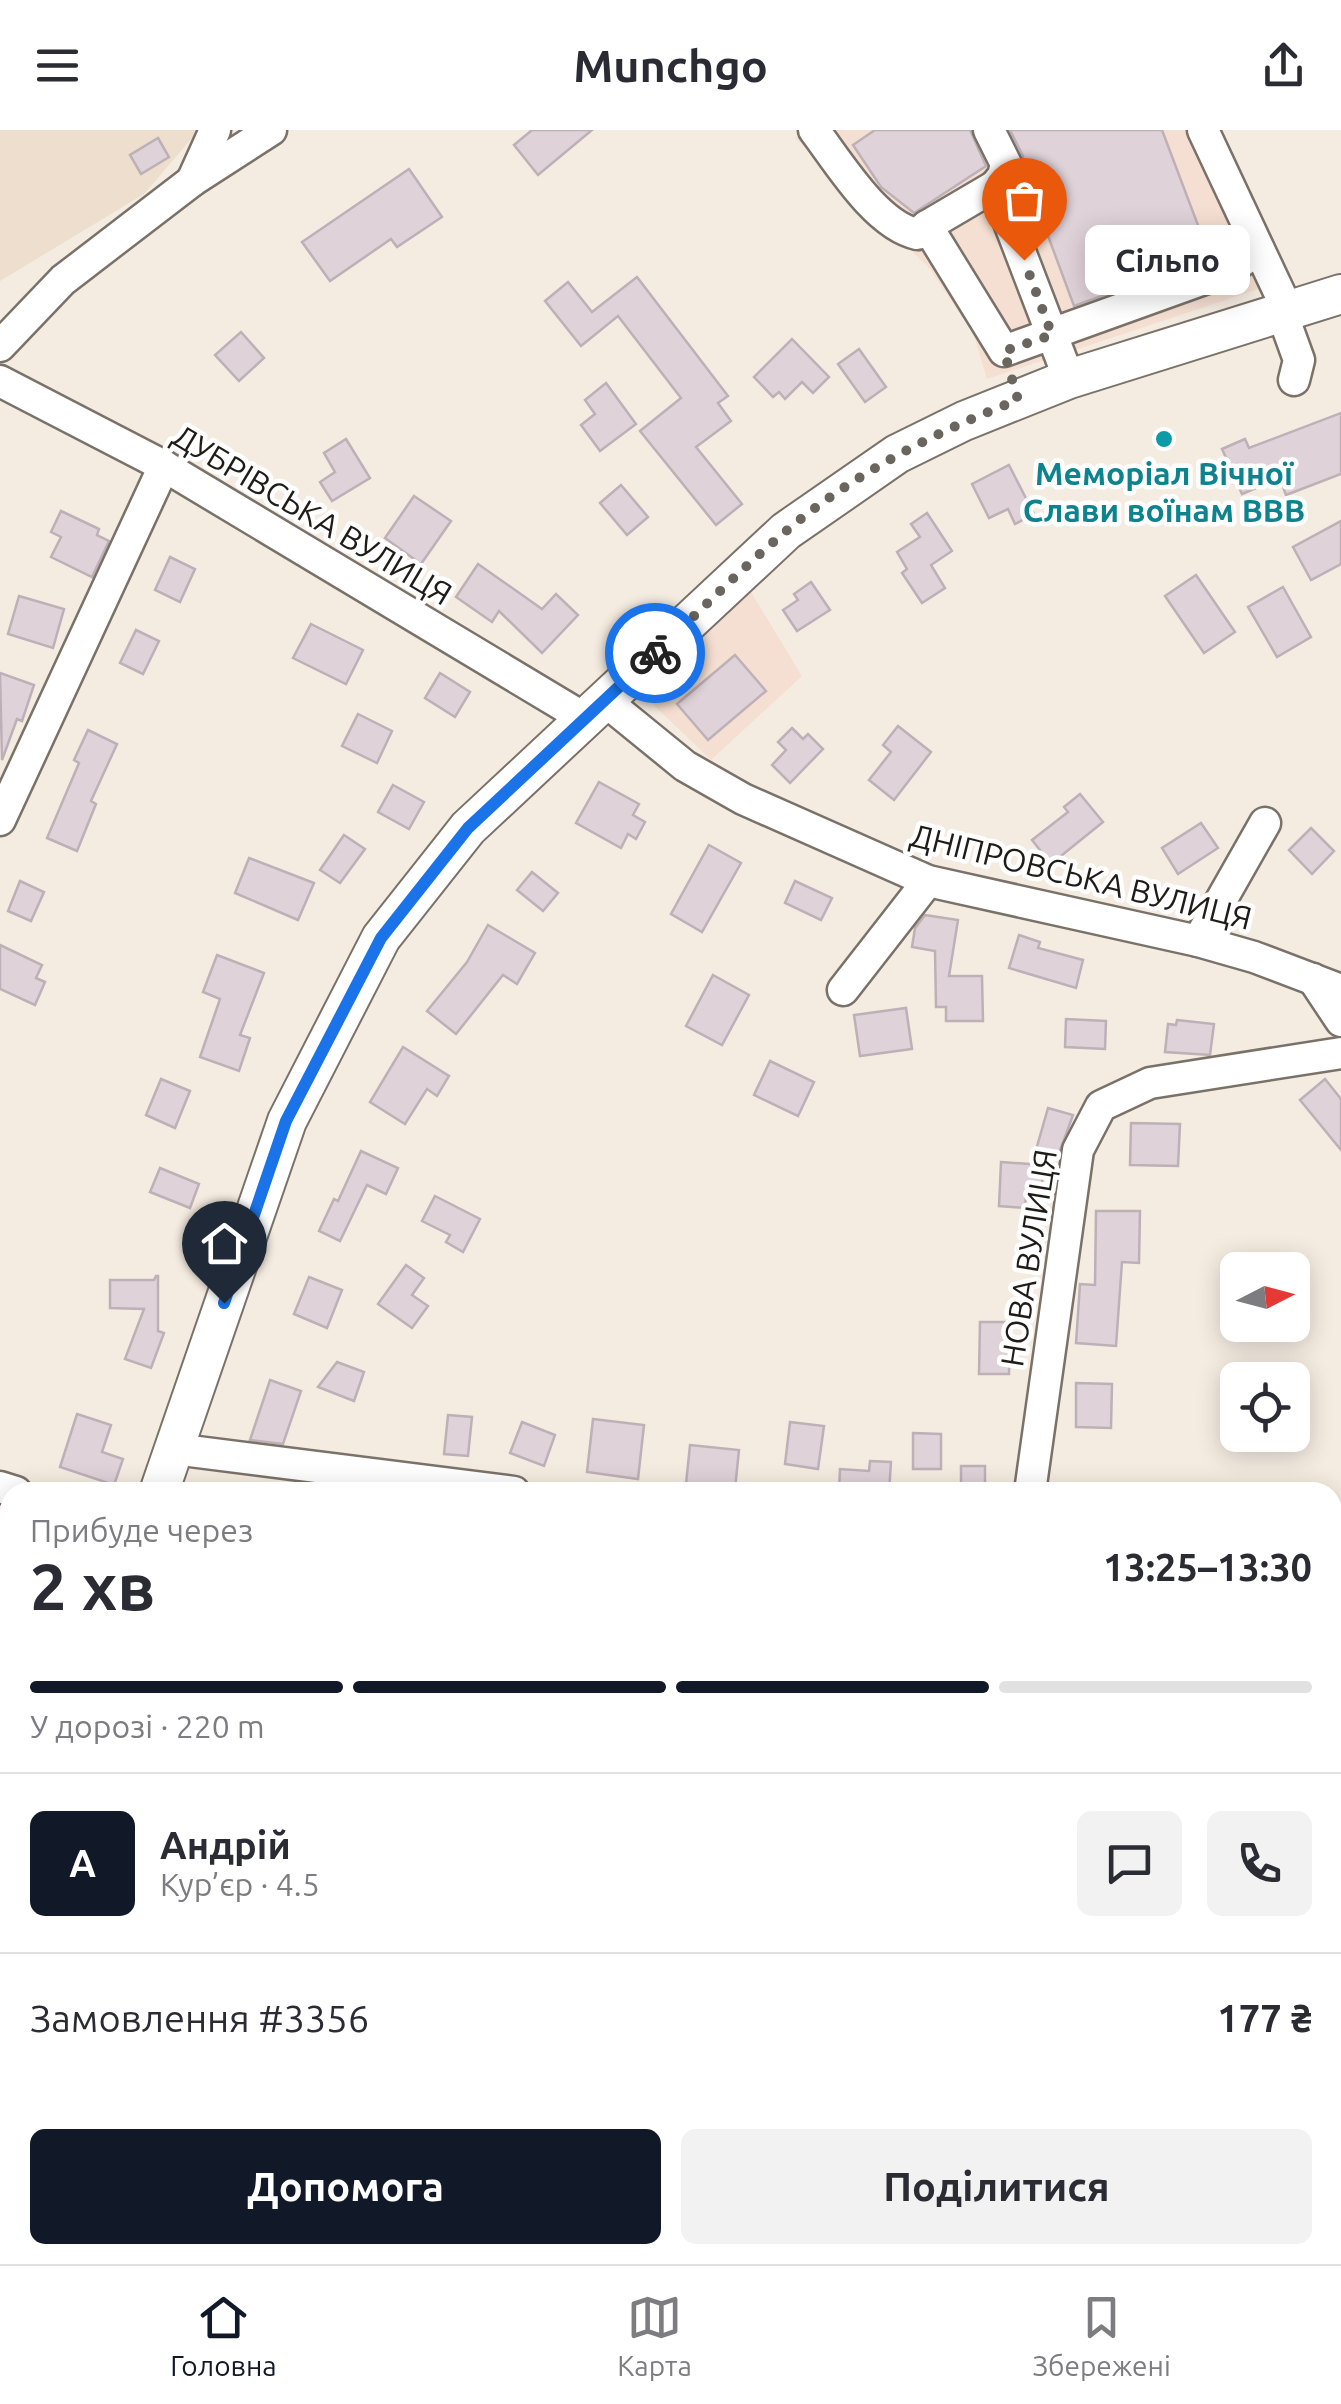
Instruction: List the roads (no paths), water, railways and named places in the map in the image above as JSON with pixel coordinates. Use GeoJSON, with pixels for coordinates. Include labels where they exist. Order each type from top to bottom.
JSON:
{"type":"FeatureCollection","features":[{"type":"Feature","properties":{"kind":"main road"},"geometry":{"type":"LineString","coordinates":[[162,1482],[286,1121],[381,938],[468,828],[786,530],[897,454],[964,420],[1070,379],[1341,294]]}},
{"type":"Feature","properties":{"kind":"street"},"geometry":{"type":"LineString","coordinates":[[192,181],[215,130]]}},
{"type":"Feature","properties":{"kind":"street"},"geometry":{"type":"LineString","coordinates":[[0,346],[63,280],[192,181],[271,130]]}},
{"type":"Feature","properties":{"kind":"street"},"geometry":{"type":"LineString","coordinates":[[819,132],[882,216],[902,230],[917,234],[995,186],[1003,176],[1006,164],[989,130]]}},
{"type":"Feature","properties":{"kind":"street"},"geometry":{"type":"LineString","coordinates":[[1203,130],[1285,312],[1299,360],[1294,380]]}},
{"type":"Feature","properties":{"kind":"street"},"geometry":{"type":"LineString","coordinates":[[995,186],[1070,379]]}},
{"type":"Feature","properties":{"kind":"street"},"geometry":{"type":"LineString","coordinates":[[928,226],[1004,351],[1018,400]]}},
{"type":"Feature","properties":{"kind":"street"},"geometry":{"type":"LineString","coordinates":[[1004,351],[1232,270],[1258,248]]}},
{"type":"Feature","properties":{"kind":"street","name":"ДУБРІВСЬКА ВУЛИЦЯ"},"geometry":{"type":"LineString","coordinates":[[0,381],[164,466],[594,709]]}},
{"type":"Feature","properties":{"kind":"street"},"geometry":{"type":"LineString","coordinates":[[0,820],[164,466]]}},
{"type":"Feature","properties":{"kind":"street","name":"ДНІПРОВСЬКА ВУЛИЦЯ"},"geometry":{"type":"LineString","coordinates":[[594,709],[742,799],[928,881],[1198,941],[1327,984]]}},
{"type":"Feature","properties":{"kind":"street"},"geometry":{"type":"LineString","coordinates":[[1198,941],[1265,823]]}},
{"type":"Feature","properties":{"kind":"street"},"geometry":{"type":"LineString","coordinates":[[844,990],[928,881]]}},
{"type":"Feature","properties":{"kind":"street"},"geometry":{"type":"LineString","coordinates":[[1327,984],[1341,1021]]}},
{"type":"Feature","properties":{"kind":"street","name":"НОВА ВУЛИЦЯ"},"geometry":{"type":"LineString","coordinates":[[1031,1482],[1078,1150],[1101,1106],[1150,1083],[1341,1053]]}},
{"type":"Feature","properties":{"kind":"street"},"geometry":{"type":"LineString","coordinates":[[174,1449],[435,1482]]}},
{"type":"Feature","properties":{"kind":"place","name":"Сільпо"},"geometry":{"type":"Point","coordinates":[1024,260]}},
{"type":"Feature","properties":{"kind":"place","name":"Меморіал Вічної Слави воїнам ВВВ"},"geometry":{"type":"Point","coordinates":[1164,439]}}]}
